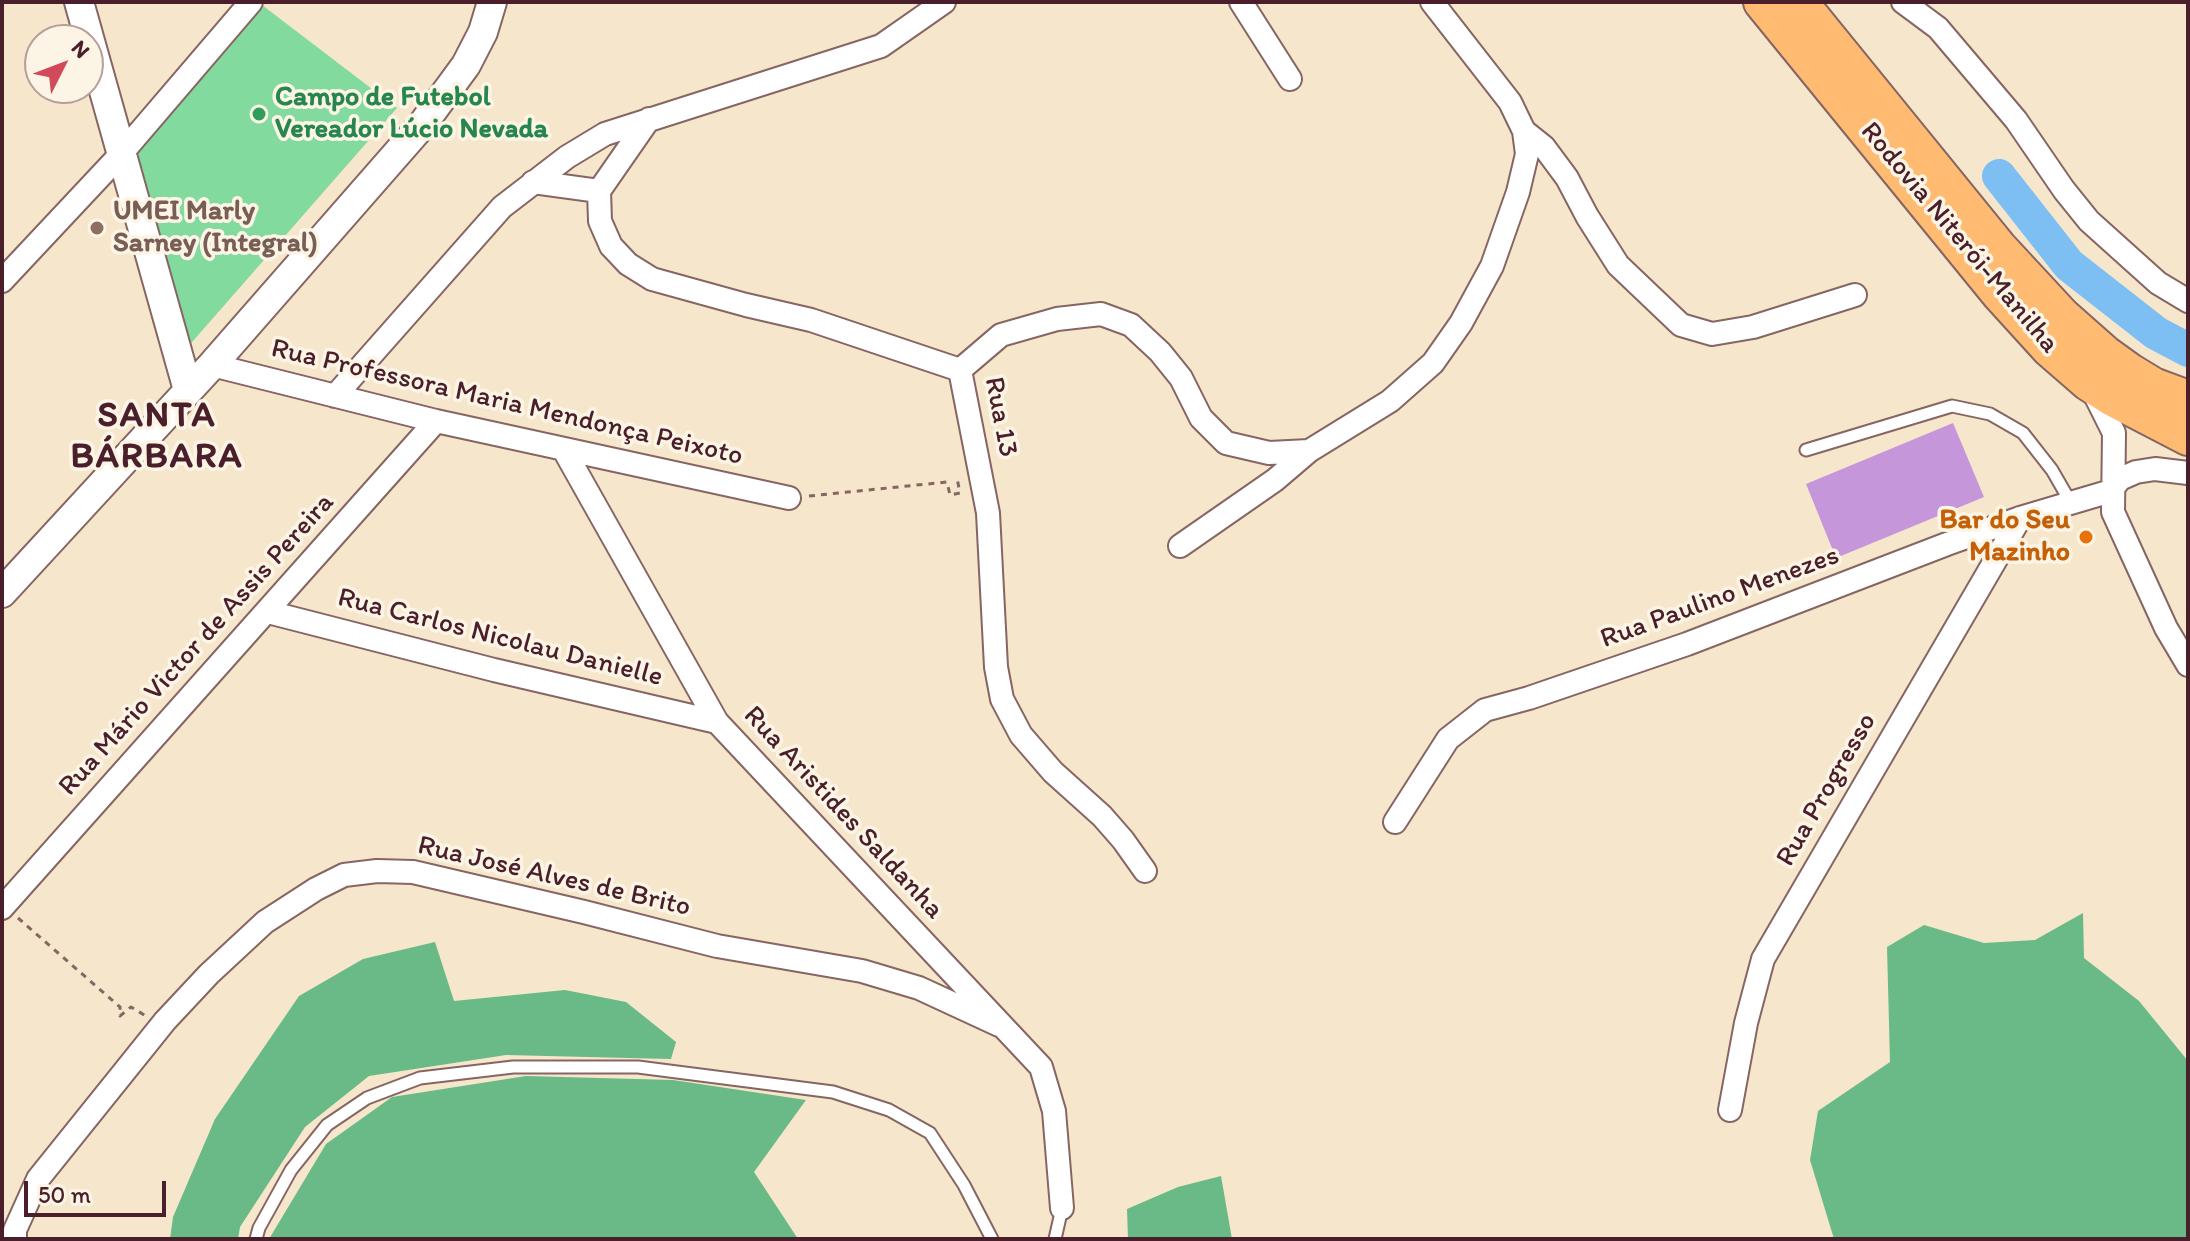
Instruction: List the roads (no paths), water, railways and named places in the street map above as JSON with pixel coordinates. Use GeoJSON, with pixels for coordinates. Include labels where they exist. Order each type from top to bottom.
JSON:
{"type":"FeatureCollection","features":[{"type":"Feature","properties":{"kind":"highway","name":"Rodovia Niterói-Manilha"},"geometry":{"type":"LineString","coordinates":[[1762,2],[2000,294],[2050,349],[2088,382],[2131,410],[2188,437]]}},
{"type":"Feature","properties":{"kind":"highway","name":"Rodovia Niterói-Manilha"},"geometry":{"type":"LineString","coordinates":[[1799,2],[1999,248],[2062,316],[2130,372],[2153,386],[2188,399]]}},
{"type":"Feature","properties":{"kind":"street"},"geometry":{"type":"LineString","coordinates":[[79,2],[188,390]]}},
{"type":"Feature","properties":{"kind":"street"},"geometry":{"type":"LineString","coordinates":[[2,281],[121,154],[251,2]]}},
{"type":"Feature","properties":{"kind":"street"},"geometry":{"type":"LineString","coordinates":[[2,593],[212,365],[422,125],[466,65],[483,32],[492,2]]}},
{"type":"Feature","properties":{"kind":"street"},"geometry":{"type":"LineString","coordinates":[[335,396],[502,207],[533,182],[605,134],[881,46],[944,2]]}},
{"type":"Feature","properties":{"kind":"street"},"geometry":{"type":"LineString","coordinates":[[1241,2],[1290,79]]}},
{"type":"Feature","properties":{"kind":"street"},"geometry":{"type":"LineString","coordinates":[[1180,546],[1275,480],[1309,451],[1390,401],[1433,363],[1461,323],[1492,266],[1518,192],[1527,154],[1524,131],[1510,102],[1432,2]]}},
{"type":"Feature","properties":{"kind":"street"},"geometry":{"type":"LineString","coordinates":[[1903,2],[1938,28],[2016,120],[2089,221],[2158,283],[2188,301]]}},
{"type":"Feature","properties":{"kind":"street"},"geometry":{"type":"LineString","coordinates":[[533,182],[599,191],[649,119]]}},
{"type":"Feature","properties":{"kind":"street"},"geometry":{"type":"LineString","coordinates":[[1524,131],[1544,147],[1567,178],[1618,265],[1681,325],[1712,334],[1753,327],[1855,295]]}},
{"type":"Feature","properties":{"kind":"street","name":"Rua 13"},"geometry":{"type":"LineString","coordinates":[[599,191],[600,221],[611,246],[628,264],[652,279],[811,320],[960,370],[988,513],[996,667],[1002,699],[1021,735],[1053,772],[1102,816],[1145,871]]}},
{"type":"Feature","properties":{"kind":"street"},"geometry":{"type":"LineString","coordinates":[[960,370],[1001,335],[1057,319],[1101,314],[1131,325],[1160,352],[1181,378],[1201,418],[1226,443],[1269,453],[1309,451]]}},
{"type":"Feature","properties":{"kind":"street","name":"Rua Professora Maria Mendonça Peixoto"},"geometry":{"type":"LineString","coordinates":[[212,365],[436,421],[789,498]]}},
{"type":"Feature","properties":{"kind":"street"},"geometry":{"type":"LineString","coordinates":[[2088,382],[2114,433],[2113,512],[2166,628],[2188,665]]}},
{"type":"Feature","properties":{"kind":"street","name":"Rua Mário Victor de Assis Pereira"},"geometry":{"type":"LineString","coordinates":[[9,912],[436,421]]}},
{"type":"Feature","properties":{"kind":"street","name":"Rua Aristides Saldanha"},"geometry":{"type":"LineString","coordinates":[[564,450],[717,722],[1041,1067],[1054,1111],[1062,1208]]}},
{"type":"Feature","properties":{"kind":"street","name":"Rua Paulino Menezes"},"geometry":{"type":"LineString","coordinates":[[1395,822],[1448,739],[1485,710],[1687,644],[2020,518],[2111,491],[2120,479],[2136,472],[2155,469],[2188,473]]}},
{"type":"Feature","properties":{"kind":"street","name":"Rua Progresso"},"geometry":{"type":"LineString","coordinates":[[1730,1110],[1746,1023],[1763,959],[2020,518]]}},
{"type":"Feature","properties":{"kind":"street","name":"Rua Carlos Nicolau Danielle"},"geometry":{"type":"LineString","coordinates":[[268,612],[494,670],[717,722]]}},
{"type":"Feature","properties":{"kind":"street","name":"Rua José Alves de Brito"},"geometry":{"type":"LineString","coordinates":[[15,1239],[15,1230],[38,1179],[165,1021],[209,974],[265,922],[344,875],[377,871],[413,872],[717,946],[862,971],[919,988],[999,1025]]}},
{"type":"Feature","properties":{"kind":"lane"},"geometry":{"type":"LineString","coordinates":[[1806,450],[1952,406],[1990,414],[2023,433],[2052,470],[2071,503]]}},
{"type":"Feature","properties":{"kind":"lane"},"geometry":{"type":"LineString","coordinates":[[256,1239],[291,1170],[327,1125],[367,1098],[420,1078],[513,1067],[638,1067],[833,1092],[889,1110],[930,1133],[964,1185],[992,1239]]}},
{"type":"Feature","properties":{"kind":"lane"},"geometry":{"type":"LineString","coordinates":[[1055,1239],[1062,1208]]}},
{"type":"Feature","properties":{"kind":"waterway"},"geometry":{"type":"LineString","coordinates":[[1999,176],[2069,265],[2156,333],[2188,350]]}},
{"type":"Feature","properties":{"kind":"place","name":"Campo de Futebol Vereador Lúcio Nevada"},"geometry":{"type":"Point","coordinates":[259,114]}},
{"type":"Feature","properties":{"kind":"place","name":"UMEI Marly Sarney (Integral)"},"geometry":{"type":"Point","coordinates":[97,228]}},
{"type":"Feature","properties":{"kind":"place","name":"Bar do Seu Mazinho"},"geometry":{"type":"Point","coordinates":[2086,537]}},
{"type":"Feature","properties":{"kind":"district","name":"SANTA BÁRBARA"},"geometry":{"type":"Point","coordinates":[157,438]}}]}
